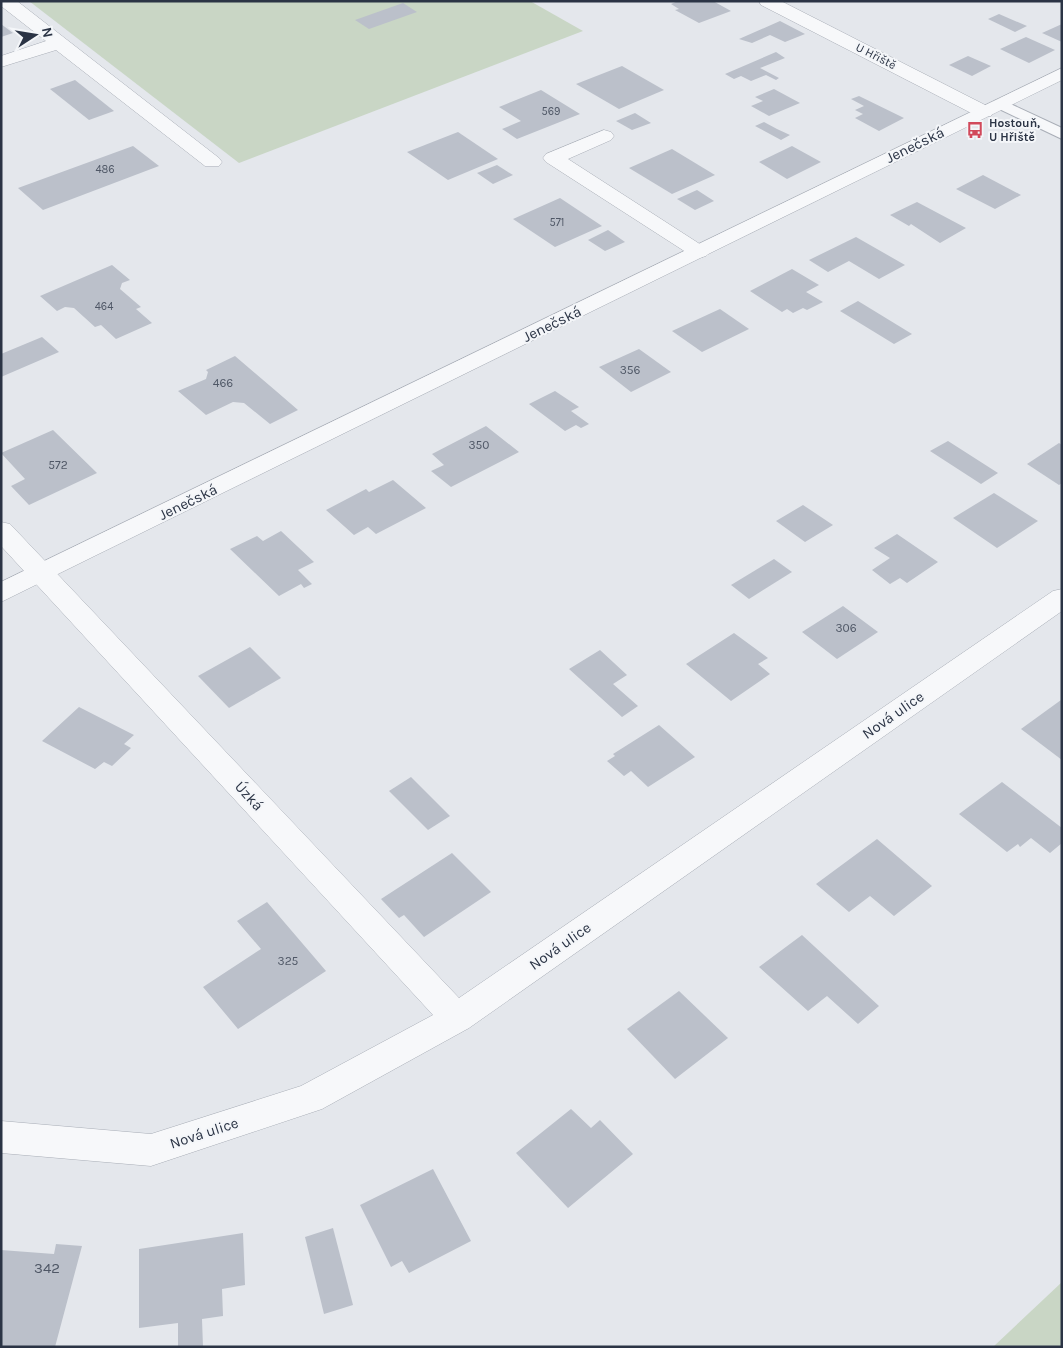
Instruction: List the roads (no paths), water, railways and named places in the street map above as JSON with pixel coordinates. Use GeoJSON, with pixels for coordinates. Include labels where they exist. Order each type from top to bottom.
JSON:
{"type":"FeatureCollection","features":[{"type":"Feature","properties":{"kind":"street"},"geometry":{"type":"LineString","coordinates":[[6,1],[212,162]]}},
{"type":"Feature","properties":{"kind":"street","name":"U Hřiště"},"geometry":{"type":"LineString","coordinates":[[767,1],[992,108]]}},
{"type":"Feature","properties":{"kind":"street"},"geometry":{"type":"LineString","coordinates":[[1,62],[59,43]]}},
{"type":"Feature","properties":{"kind":"street","name":"Jenečská"},"geometry":{"type":"LineString","coordinates":[[1,593],[1062,73]]}},
{"type":"Feature","properties":{"kind":"street"},"geometry":{"type":"LineString","coordinates":[[604,136],[553,158],[699,252]]}},
{"type":"Feature","properties":{"kind":"street"},"geometry":{"type":"LineString","coordinates":[[1,530],[41,574]]}},
{"type":"Feature","properties":{"kind":"street","name":"Úzká"},"geometry":{"type":"LineString","coordinates":[[41,574],[456,1018]]}},
{"type":"Feature","properties":{"kind":"street","name":"Nová ulice"},"geometry":{"type":"LineString","coordinates":[[1,1137],[151,1150],[310,1098],[456,1018],[1062,598]]}},
{"type":"Feature","properties":{"kind":"lane"},"geometry":{"type":"LineString","coordinates":[[992,108],[1062,134]]}},
{"type":"Feature","properties":{"kind":"place","name":"Hostouň, U Hřiště"},"geometry":{"type":"Point","coordinates":[975,130]}}]}
